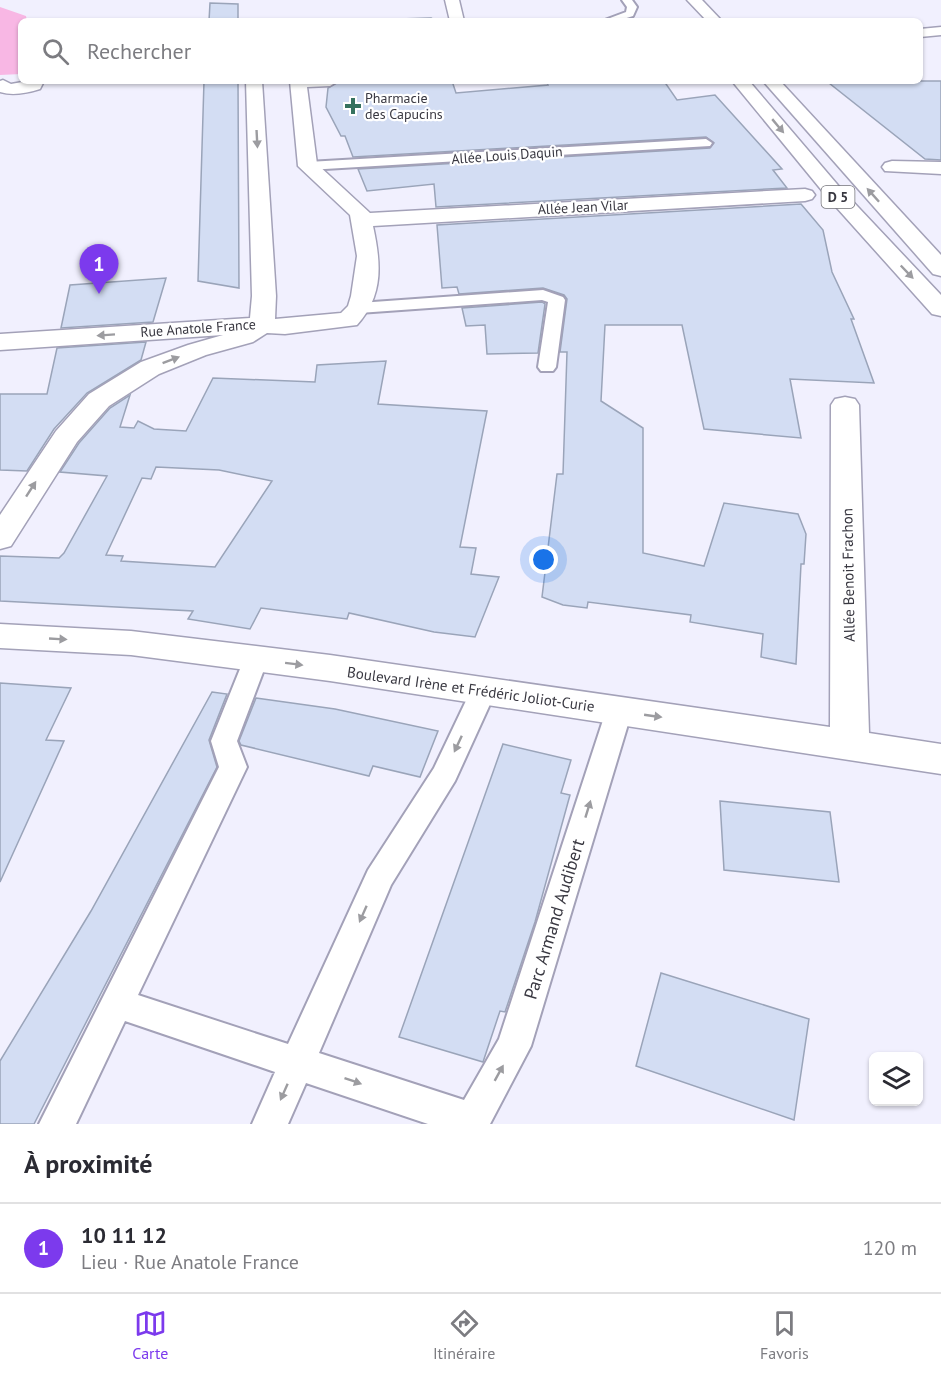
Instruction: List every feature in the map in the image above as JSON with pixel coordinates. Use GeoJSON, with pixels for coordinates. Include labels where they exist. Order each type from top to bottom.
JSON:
{"type":"FeatureCollection","features":[{"type":"Feature","properties":{"kind":"street"},"geometry":{"type":"LineString","coordinates":[[452,0],[456,18]]}},
{"type":"Feature","properties":{"kind":"street"},"geometry":{"type":"LineString","coordinates":[[693,0],[712,18]]}},
{"type":"Feature","properties":{"kind":"street"},"geometry":{"type":"LineString","coordinates":[[923,33],[941,31]]}},
{"type":"Feature","properties":{"kind":"street"},"geometry":{"type":"LineString","coordinates":[[2,88],[28,88],[32,84]]}},
{"type":"Feature","properties":{"kind":"street","name":"Rue Anatole France"},"geometry":{"type":"LineString","coordinates":[[0,342],[262,325],[264,296],[254,84]]}},
{"type":"Feature","properties":{"kind":"street"},"geometry":{"type":"LineString","coordinates":[[0,539],[66,437],[99,400],[150,368],[244,337],[262,325],[285,327],[348,320],[359,308],[363,296],[368,256],[360,213],[308,166],[298,84]]}},
{"type":"Feature","properties":{"kind":"street","name":"D 5"},"geometry":{"type":"LineString","coordinates":[[743,84],[835,194],[941,309]]}},
{"type":"Feature","properties":{"kind":"street","name":"D 5"},"geometry":{"type":"LineString","coordinates":[[774,84],[941,268]]}},
{"type":"Feature","properties":{"kind":"street"},"geometry":{"type":"LineString","coordinates":[[892,167],[941,168]]}},
{"type":"Feature","properties":{"kind":"street","name":"Allée Jean Vilar"},"geometry":{"type":"LineString","coordinates":[[361,220],[805,195]]}},
{"type":"Feature","properties":{"kind":"street","name":"Allée Benoit Frachon"},"geometry":{"type":"LineString","coordinates":[[845,405],[850,745]]}},
{"type":"Feature","properties":{"kind":"street","name":"Boulevard Irène et Frédéric Joliot-Curie"},"geometry":{"type":"LineString","coordinates":[[0,636],[131,643],[256,659],[941,759]]}},
{"type":"Feature","properties":{"kind":"lane"},"geometry":{"type":"LineString","coordinates":[[617,18],[630,14],[632,7],[627,0]]}},
{"type":"Feature","properties":{"kind":"lane","name":"Allée Louis Daquin"},"geometry":{"type":"LineString","coordinates":[[308,166],[706,143]]}},
{"type":"Feature","properties":{"kind":"lane"},"geometry":{"type":"LineString","coordinates":[[359,308],[543,295],[557,300],[547,367]]}},
{"type":"Feature","properties":{"kind":"lane"},"geometry":{"type":"LineString","coordinates":[[57,1124],[233,767],[224,741],[256,659]]}},
{"type":"Feature","properties":{"kind":"lane"},"geometry":{"type":"LineString","coordinates":[[270,1124],[379,879],[445,773],[483,691]]}},
{"type":"Feature","properties":{"kind":"lane","name":"Parc Armand Audibert"},"geometry":{"type":"LineString","coordinates":[[116,1003],[298,1062],[471,1122],[514,1046],[619,711]]}},
{"type":"Feature","properties":{"kind":"shaded area"},"geometry":{"type":"Polygon","coordinates":[[[0,7],[26,18],[18,18],[18,74],[0,75],[0,7]]]}},
{"type":"Feature","properties":{"kind":"building"},"geometry":{"type":"Polygon","coordinates":[[[210,3],[238,4],[238,18],[209,18],[210,3]]]}},
{"type":"Feature","properties":{"kind":"building"},"geometry":{"type":"Polygon","coordinates":[[[923,81],[941,81],[941,160],[925,159],[830,84],[923,84],[923,81]]]}},
{"type":"Feature","properties":{"kind":"building"},"geometry":{"type":"Polygon","coordinates":[[[204,84],[238,84],[239,288],[198,281],[204,84]]]}},
{"type":"Feature","properties":{"kind":"building"},"geometry":{"type":"Polygon","coordinates":[[[335,84],[453,84],[456,93],[548,84],[666,84],[677,100],[715,95],[782,169],[773,170],[787,188],[436,207],[434,184],[367,191],[358,169],[710,148],[714,143],[706,137],[353,157],[345,136],[341,136],[326,107],[328,88],[335,84]]]}},
{"type":"Feature","properties":{"kind":"building"},"geometry":{"type":"Polygon","coordinates":[[[801,204],[823,230],[832,272],[854,319],[851,319],[874,383],[790,379],[801,438],[704,429],[682,325],[605,325],[601,401],[643,428],[643,553],[704,566],[724,503],[798,514],[806,534],[804,564],[801,564],[796,664],[761,657],[763,634],[690,622],[691,615],[588,602],[587,608],[563,605],[542,597],[557,474],[563,474],[567,352],[560,352],[567,299],[564,295],[543,288],[459,294],[457,287],[442,288],[437,225],[801,204]]]}},
{"type":"Feature","properties":{"kind":"building"},"geometry":{"type":"Polygon","coordinates":[[[166,278],[153,322],[61,328],[70,285],[166,278]]]}},
{"type":"Feature","properties":{"kind":"building"},"geometry":{"type":"Polygon","coordinates":[[[542,302],[545,304],[538,353],[487,354],[485,325],[466,326],[462,308],[542,302]]]}},
{"type":"Feature","properties":{"kind":"building"},"geometry":{"type":"Polygon","coordinates":[[[146,342],[141,360],[87,393],[54,429],[27,471],[0,470],[0,394],[47,394],[57,348],[146,342]]]}},
{"type":"Feature","properties":{"kind":"building"},"geometry":{"type":"Polygon","coordinates":[[[386,361],[378,404],[487,411],[460,547],[476,548],[471,574],[499,577],[475,637],[434,632],[349,613],[347,619],[261,608],[250,629],[188,619],[193,611],[0,601],[0,556],[59,558],[64,553],[107,476],[60,472],[79,443],[110,408],[130,395],[120,427],[134,428],[138,421],[154,429],[186,431],[213,378],[315,382],[317,365],[386,361]],[[156,467],[151,479],[142,478],[106,555],[123,556],[121,561],[215,567],[272,481],[219,470],[156,467]]]}},
{"type":"Feature","properties":{"kind":"building"},"geometry":{"type":"Polygon","coordinates":[[[0,683],[71,688],[46,740],[64,741],[0,882],[0,683]]]}},
{"type":"Feature","properties":{"kind":"building"},"geometry":{"type":"Polygon","coordinates":[[[212,692],[227,694],[209,740],[217,767],[34,1124],[0,1124],[0,1061],[91,911],[212,692]]]}},
{"type":"Feature","properties":{"kind":"building"},"geometry":{"type":"Polygon","coordinates":[[[256,698],[335,709],[438,731],[420,777],[373,766],[369,776],[241,745],[239,741],[256,698]]]}},
{"type":"Feature","properties":{"kind":"building"},"geometry":{"type":"Polygon","coordinates":[[[503,744],[571,760],[561,793],[570,795],[535,922],[505,1012],[500,1011],[483,1062],[399,1037],[503,744]]]}},
{"type":"Feature","properties":{"kind":"building"},"geometry":{"type":"Polygon","coordinates":[[[720,801],[830,812],[839,882],[724,870],[720,801]]]}},
{"type":"Feature","properties":{"kind":"building"},"geometry":{"type":"Polygon","coordinates":[[[661,973],[809,1019],[794,1120],[636,1066],[661,973]]]}},
{"type":"Feature","properties":{"kind":"place","name":"Pharmacie des Capucins"},"geometry":{"type":"Point","coordinates":[353,106]}},
{"type":"Feature","properties":{"kind":"place","name":"10 11 12"},"geometry":{"type":"Point","coordinates":[99,294]}}]}
